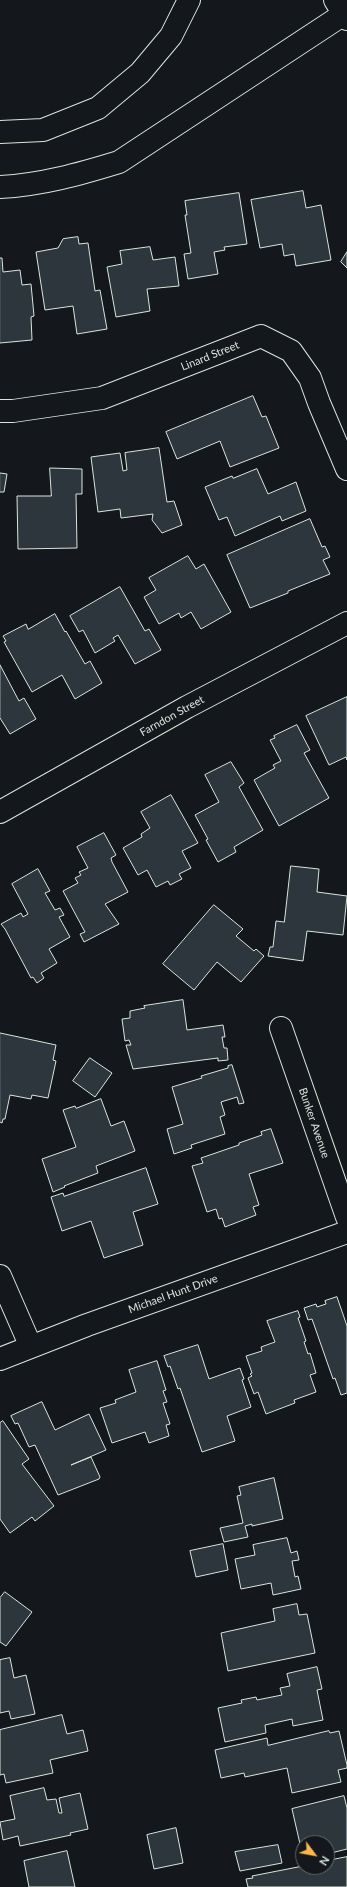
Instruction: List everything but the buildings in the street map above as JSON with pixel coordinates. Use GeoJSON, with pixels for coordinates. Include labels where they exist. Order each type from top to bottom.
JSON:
{"type":"FeatureCollection","features":[{"type":"Feature","properties":{"kind":"main road"},"geometry":{"type":"LineString","coordinates":[[0,132],[43,130],[98,108],[140,73],[171,36],[189,0]]}},
{"type":"Feature","properties":{"kind":"main road"},"geometry":{"type":"LineString","coordinates":[[0,187],[33,185],[76,175],[119,162],[343,11]]}},
{"type":"Feature","properties":{"kind":"main road","name":"Linard Street"},"geometry":{"type":"LineString","coordinates":[[0,411],[13,411],[102,398],[261,336],[292,350],[310,378],[347,469]]}},
{"type":"Feature","properties":{"kind":"main road","name":"Farndon Street"},"geometry":{"type":"LineString","coordinates":[[0,812],[188,707],[347,623]]}},
{"type":"Feature","properties":{"kind":"main road","name":"Bunker Avenue"},"geometry":{"type":"LineString","coordinates":[[281,1028],[347,1217]]}},
{"type":"Feature","properties":{"kind":"main road","name":"Michael Hunt Drive"},"geometry":{"type":"LineString","coordinates":[[0,1359],[347,1232]]}},
{"type":"Feature","properties":{"kind":"main road"},"geometry":{"type":"LineString","coordinates":[[0,1276],[31,1347]]}}]}
